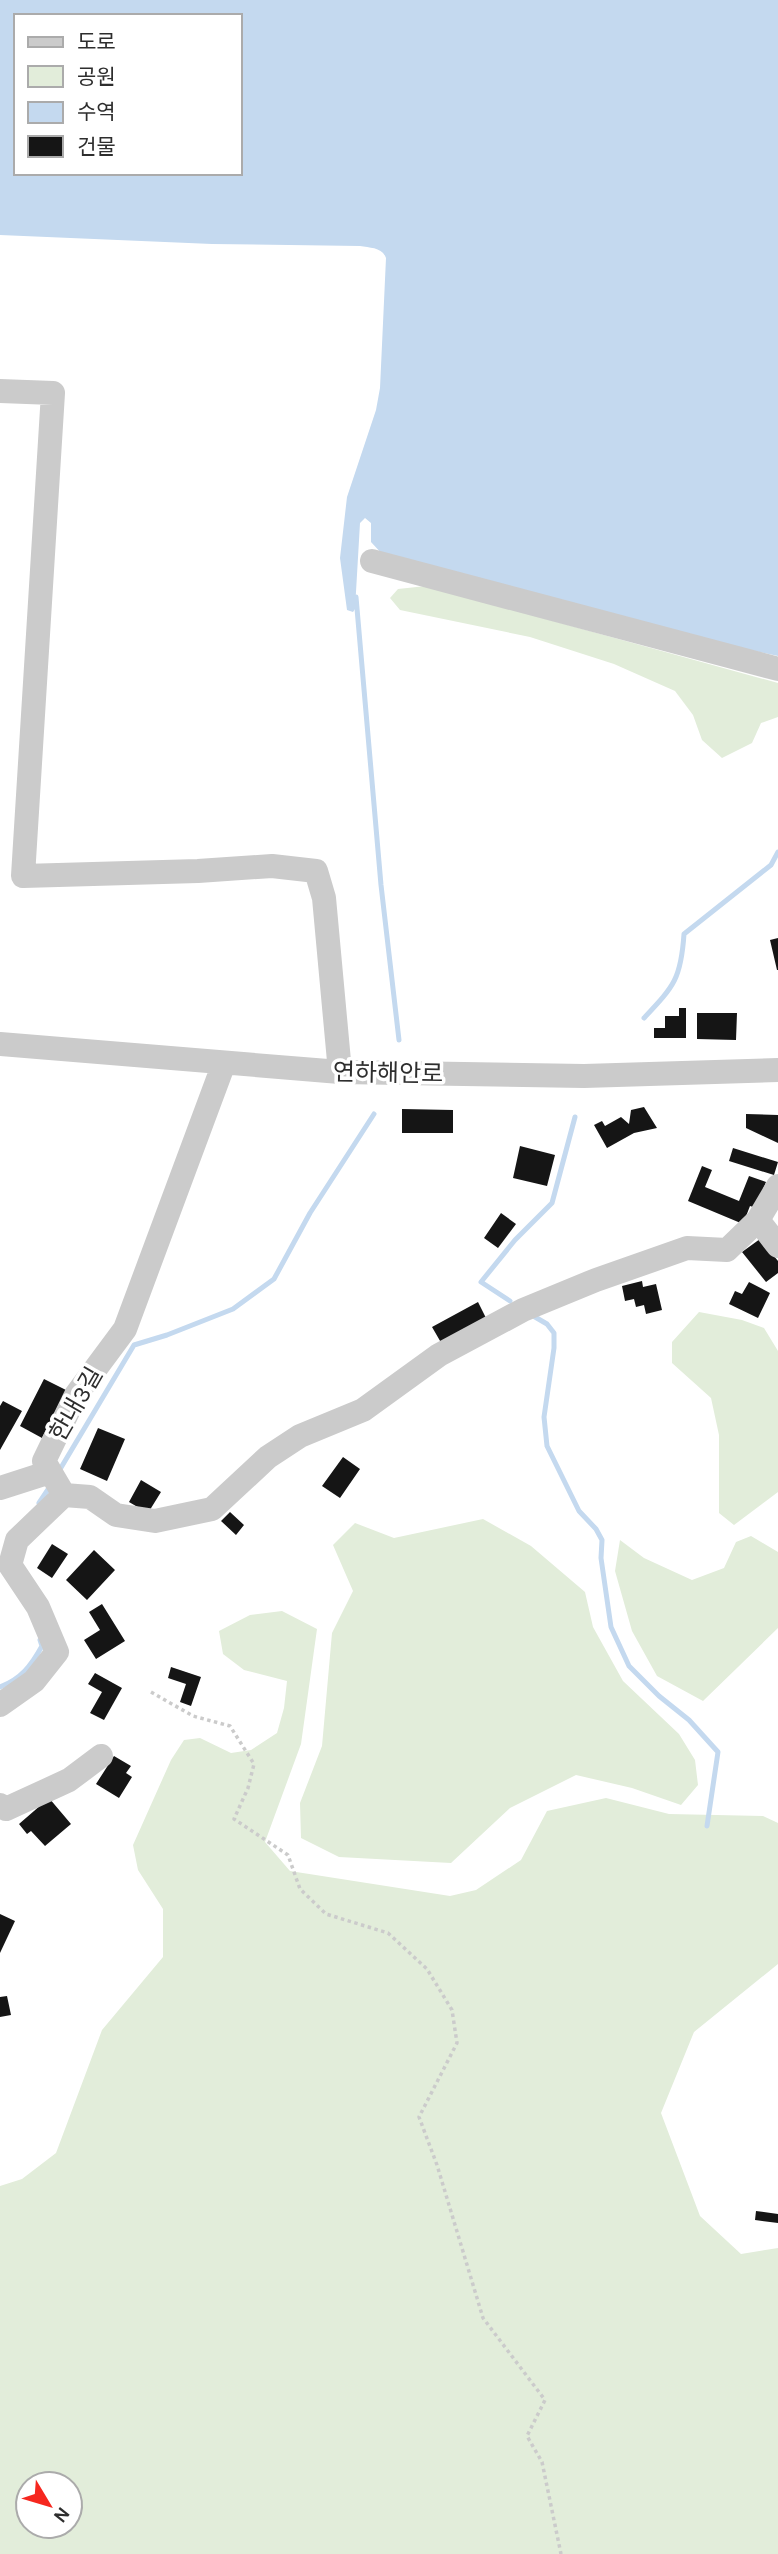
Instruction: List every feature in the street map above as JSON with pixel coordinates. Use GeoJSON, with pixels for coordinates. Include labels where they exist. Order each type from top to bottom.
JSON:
{"type":"FeatureCollection","features":[{"type":"Feature","properties":{"kind":"street"},"geometry":{"type":"LineString","coordinates":[[0,391],[53,393],[23,876],[272,866],[316,871],[324,898],[340,1072]]}},
{"type":"Feature","properties":{"kind":"street"},"geometry":{"type":"LineString","coordinates":[[372,561],[778,669]]}},
{"type":"Feature","properties":{"kind":"street","name":"연하해안로"},"geometry":{"type":"LineString","coordinates":[[0,1044],[340,1072],[584,1076],[778,1070]]}},
{"type":"Feature","properties":{"kind":"street","name":"한내3길"},"geometry":{"type":"LineString","coordinates":[[64,1495],[44,1461],[76,1395],[125,1329],[223,1063]]}},
{"type":"Feature","properties":{"kind":"street"},"geometry":{"type":"LineString","coordinates":[[0,1705],[34,1681],[57,1652],[38,1607],[10,1565],[6,1554],[64,1495],[90,1497],[116,1515],[155,1521],[212,1509],[268,1457],[300,1436],[363,1410],[439,1354],[523,1310],[596,1280],[687,1248],[727,1250],[758,1220],[778,1186]]}},
{"type":"Feature","properties":{"kind":"street"},"geometry":{"type":"LineString","coordinates":[[758,1220],[778,1246]]}},
{"type":"Feature","properties":{"kind":"street"},"geometry":{"type":"LineString","coordinates":[[0,1488],[50,1472]]}},
{"type":"Feature","properties":{"kind":"street"},"geometry":{"type":"LineString","coordinates":[[0,1805],[6,1809],[69,1780],[101,1756]]}},
{"type":"Feature","properties":{"kind":"path"},"geometry":{"type":"LineString","coordinates":[[151,1692],[193,1716],[230,1727],[254,1764],[248,1788],[234,1819],[288,1854],[300,1889],[326,1914],[388,1933],[427,1969],[452,2010],[457,2043],[419,2117],[437,2165],[483,2318],[545,2400],[527,2436],[542,2462],[561,2554]]}},
{"type":"Feature","properties":{"kind":"green space"},"geometry":{"type":"Polygon","coordinates":[[[426,586],[778,683],[778,717],[761,723],[752,743],[722,758],[702,740],[693,715],[675,691],[614,664],[530,637],[400,610],[390,598],[398,589],[426,586]]]}},
{"type":"Feature","properties":{"kind":"green space"},"geometry":{"type":"Polygon","coordinates":[[[699,1312],[742,1320],[764,1328],[778,1351],[778,1492],[734,1525],[719,1513],[719,1435],[711,1398],[672,1363],[672,1342],[699,1312]]]}},
{"type":"Feature","properties":{"kind":"green space"},"geometry":{"type":"Polygon","coordinates":[[[483,1519],[531,1546],[585,1592],[593,1627],[623,1681],[679,1734],[695,1760],[698,1785],[681,1805],[632,1788],[576,1775],[510,1808],[451,1863],[339,1857],[301,1838],[300,1803],[322,1746],[332,1633],[353,1591],[333,1545],[355,1523],[394,1538],[483,1519]]]}},
{"type":"Feature","properties":{"kind":"green space"},"geometry":{"type":"Polygon","coordinates":[[[751,1536],[778,1552],[778,1628],[703,1701],[657,1676],[632,1631],[615,1571],[620,1540],[644,1558],[692,1580],[724,1568],[736,1542],[751,1536]]]}},
{"type":"Feature","properties":{"kind":"green space"},"geometry":{"type":"Polygon","coordinates":[[[282,1611],[317,1629],[301,1744],[265,1842],[290,1871],[450,1896],[476,1890],[521,1860],[547,1811],[606,1798],[669,1814],[763,1816],[778,1823],[778,1964],[694,2032],[661,2113],[700,2216],[741,2254],[778,2248],[778,2554],[0,2554],[0,2186],[22,2179],[56,2153],[102,2030],[163,1957],[163,1909],[138,1870],[133,1845],[171,1760],[184,1740],[200,1738],[231,1753],[251,1750],[277,1733],[284,1708],[287,1681],[244,1670],[223,1654],[219,1631],[250,1615],[282,1611]]]}},
{"type":"Feature","properties":{"kind":"water"},"geometry":{"type":"Polygon","coordinates":[[[0,0],[778,0],[778,656],[698,639],[383,555],[371,542],[371,523],[365,518],[360,523],[355,609],[353,612],[347,610],[340,558],[347,497],[376,410],[380,388],[386,258],[379,250],[360,246],[212,244],[0,235],[0,0]]]}},
{"type":"Feature","properties":{"kind":"building"},"geometry":{"type":"Polygon","coordinates":[[[778,938],[778,970],[777,970],[770,940],[778,938]]]}},
{"type":"Feature","properties":{"kind":"building"},"geometry":{"type":"Polygon","coordinates":[[[679,1008],[686,1008],[686,1038],[654,1038],[654,1028],[665,1028],[665,1016],[679,1016],[679,1008]]]}},
{"type":"Feature","properties":{"kind":"building"},"geometry":{"type":"Polygon","coordinates":[[[697,1013],[737,1013],[736,1040],[697,1039],[697,1013]]]}},
{"type":"Feature","properties":{"kind":"building"},"geometry":{"type":"Polygon","coordinates":[[[644,1107],[657,1128],[634,1133],[607,1148],[594,1125],[602,1121],[605,1126],[621,1117],[629,1124],[631,1110],[644,1107]]]}},
{"type":"Feature","properties":{"kind":"building"},"geometry":{"type":"Polygon","coordinates":[[[402,1109],[453,1110],[453,1133],[402,1133],[402,1109]]]}},
{"type":"Feature","properties":{"kind":"building"},"geometry":{"type":"Polygon","coordinates":[[[746,1114],[778,1115],[778,1143],[746,1128],[746,1114]]]}},
{"type":"Feature","properties":{"kind":"building"},"geometry":{"type":"Polygon","coordinates":[[[520,1146],[555,1155],[547,1186],[513,1178],[520,1146]]]}},
{"type":"Feature","properties":{"kind":"building"},"geometry":{"type":"Polygon","coordinates":[[[733,1148],[778,1162],[774,1175],[729,1161],[733,1148]]]}},
{"type":"Feature","properties":{"kind":"building"},"geometry":{"type":"Polygon","coordinates":[[[702,1166],[712,1170],[705,1187],[739,1201],[749,1176],[766,1182],[756,1208],[750,1206],[743,1224],[688,1201],[702,1166]]]}},
{"type":"Feature","properties":{"kind":"building"},"geometry":{"type":"Polygon","coordinates":[[[501,1213],[516,1224],[498,1248],[484,1238],[501,1213]]]}},
{"type":"Feature","properties":{"kind":"building"},"geometry":{"type":"Polygon","coordinates":[[[760,1239],[778,1261],[778,1273],[766,1282],[742,1252],[760,1239]]]}},
{"type":"Feature","properties":{"kind":"building"},"geometry":{"type":"Polygon","coordinates":[[[642,1281],[643,1287],[656,1284],[662,1310],[646,1314],[644,1305],[636,1307],[634,1299],[625,1301],[622,1286],[642,1281]]]}},
{"type":"Feature","properties":{"kind":"building"},"geometry":{"type":"Polygon","coordinates":[[[749,1282],[770,1293],[758,1318],[729,1304],[735,1291],[742,1294],[749,1282]]]}},
{"type":"Feature","properties":{"kind":"building"},"geometry":{"type":"Polygon","coordinates":[[[478,1302],[488,1322],[443,1346],[432,1327],[478,1302]]]}},
{"type":"Feature","properties":{"kind":"building"},"geometry":{"type":"Polygon","coordinates":[[[44,1379],[66,1390],[42,1438],[20,1426],[44,1379]]]}},
{"type":"Feature","properties":{"kind":"building"},"geometry":{"type":"Polygon","coordinates":[[[3,1401],[22,1411],[0,1450],[0,1406],[3,1401]]]}},
{"type":"Feature","properties":{"kind":"building"},"geometry":{"type":"Polygon","coordinates":[[[98,1428],[125,1439],[107,1481],[80,1469],[98,1428]]]}},
{"type":"Feature","properties":{"kind":"building"},"geometry":{"type":"Polygon","coordinates":[[[343,1457],[360,1469],[340,1498],[322,1486],[343,1457]]]}},
{"type":"Feature","properties":{"kind":"building"},"geometry":{"type":"Polygon","coordinates":[[[141,1480],[161,1492],[148,1513],[129,1502],[141,1480]]]}},
{"type":"Feature","properties":{"kind":"building"},"geometry":{"type":"Polygon","coordinates":[[[230,1512],[244,1525],[236,1535],[221,1521],[230,1512]]]}},
{"type":"Feature","properties":{"kind":"building"},"geometry":{"type":"Polygon","coordinates":[[[52,1544],[68,1554],[52,1578],[37,1568],[52,1544]]]}},
{"type":"Feature","properties":{"kind":"building"},"geometry":{"type":"Polygon","coordinates":[[[94,1550],[115,1570],[87,1600],[66,1580],[94,1550]]]}},
{"type":"Feature","properties":{"kind":"building"},"geometry":{"type":"Polygon","coordinates":[[[102,1604],[125,1641],[96,1659],[84,1640],[100,1630],[89,1612],[102,1604]]]}},
{"type":"Feature","properties":{"kind":"building"},"geometry":{"type":"Polygon","coordinates":[[[171,1667],[201,1677],[191,1706],[180,1702],[186,1684],[168,1678],[171,1667]]]}},
{"type":"Feature","properties":{"kind":"building"},"geometry":{"type":"Polygon","coordinates":[[[95,1673],[122,1688],[104,1720],[90,1713],[102,1692],[88,1684],[95,1673]]]}},
{"type":"Feature","properties":{"kind":"building"},"geometry":{"type":"Polygon","coordinates":[[[114,1756],[131,1766],[126,1773],[132,1777],[119,1798],[96,1784],[114,1756]]]}},
{"type":"Feature","properties":{"kind":"building"},"geometry":{"type":"Polygon","coordinates":[[[49,1798],[71,1824],[45,1846],[31,1831],[27,1834],[19,1824],[49,1798]]]}},
{"type":"Feature","properties":{"kind":"building"},"geometry":{"type":"Polygon","coordinates":[[[0,1914],[15,1921],[0,1953],[0,1914]]]}},
{"type":"Feature","properties":{"kind":"building"},"geometry":{"type":"Polygon","coordinates":[[[7,1996],[11,2015],[0,2017],[0,1997],[7,1996]]]}},
{"type":"Feature","properties":{"kind":"building"},"geometry":{"type":"Polygon","coordinates":[[[756,2211],[778,2214],[778,2223],[755,2220],[756,2211]]]}},
{"type":"Feature","properties":{"kind":"waterway"},"geometry":{"type":"LineString","coordinates":[[356,597],[381,885],[399,1040]]}},
{"type":"Feature","properties":{"kind":"waterway"},"geometry":{"type":"LineString","coordinates":[[644,1018],[674,981],[681,962],[684,934],[771,865],[778,852]]}},
{"type":"Feature","properties":{"kind":"waterway"},"geometry":{"type":"LineString","coordinates":[[59,1471],[134,1345],[233,1309],[274,1279],[310,1213],[374,1114]]}},
{"type":"Feature","properties":{"kind":"waterway"},"geometry":{"type":"LineString","coordinates":[[510,1301],[481,1282],[515,1240],[552,1203],[575,1117]]}},
{"type":"Feature","properties":{"kind":"waterway"},"geometry":{"type":"LineString","coordinates":[[535,1317],[547,1324],[554,1333],[544,1417],[547,1446],[579,1511],[596,1529],[602,1540],[601,1558],[611,1627],[629,1666],[659,1696],[689,1720],[718,1752],[707,1826]]}},
{"type":"Feature","properties":{"kind":"waterway"},"geometry":{"type":"LineString","coordinates":[[39,1503],[51,1485]]}},
{"type":"Feature","properties":{"kind":"waterway"},"geometry":{"type":"LineString","coordinates":[[0,1687],[20,1676],[29,1666],[42,1646],[40,1640]]}}]}
